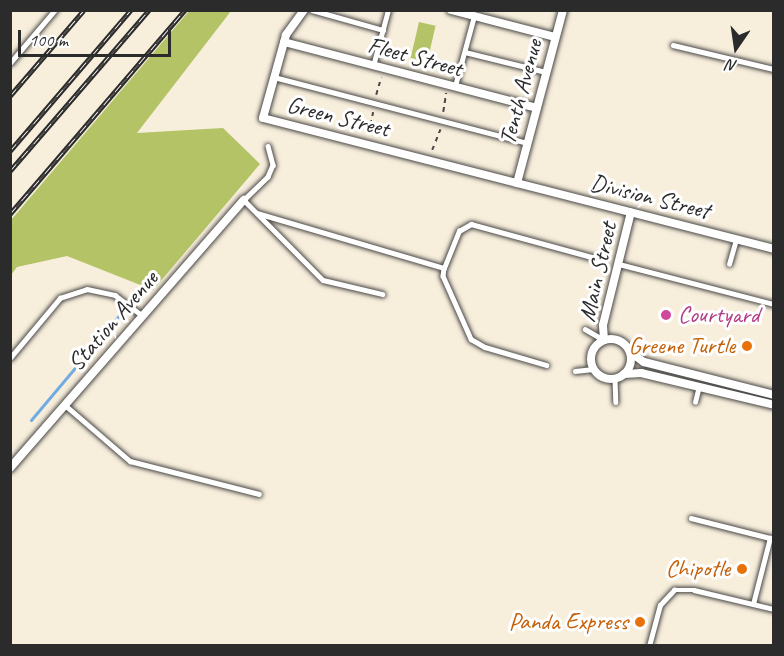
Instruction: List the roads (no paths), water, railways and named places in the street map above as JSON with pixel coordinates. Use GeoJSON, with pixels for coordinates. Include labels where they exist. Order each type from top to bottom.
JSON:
{"type":"FeatureCollection","features":[{"type":"Feature","properties":{"kind":"street","name":"Green Street"},"geometry":{"type":"LineString","coordinates":[[304,10],[291,23],[263,118],[517,183]]}},
{"type":"Feature","properties":{"kind":"street"},"geometry":{"type":"LineString","coordinates":[[451,10],[555,37]]}},
{"type":"Feature","properties":{"kind":"street","name":"Tenth Avenue"},"geometry":{"type":"LineString","coordinates":[[517,183],[563,10]]}},
{"type":"Feature","properties":{"kind":"street","name":"Fleet Street"},"geometry":{"type":"LineString","coordinates":[[284,42],[537,108]]}},
{"type":"Feature","properties":{"kind":"street","name":"Division Street"},"geometry":{"type":"LineString","coordinates":[[517,183],[774,249]]}},
{"type":"Feature","properties":{"kind":"street","name":"Station Avenue"},"geometry":{"type":"LineString","coordinates":[[10,468],[244,200]]}},
{"type":"Feature","properties":{"kind":"street","name":"Main Street"},"geometry":{"type":"LineString","coordinates":[[604,340],[603,325],[631,212]]}},
{"type":"Feature","properties":{"kind":"street"},"geometry":{"type":"LineString","coordinates":[[774,395],[644,362],[630,352],[621,341],[604,340],[592,352],[593,369],[600,376],[620,377],[641,373],[774,405]]}},
{"type":"Feature","properties":{"kind":"street"},"geometry":{"type":"LineString","coordinates":[[620,377],[630,352]]}},
{"type":"Feature","properties":{"kind":"lane"},"geometry":{"type":"LineString","coordinates":[[10,63],[55,10]]}},
{"type":"Feature","properties":{"kind":"lane"},"geometry":{"type":"LineString","coordinates":[[312,10],[383,30]]}},
{"type":"Feature","properties":{"kind":"lane"},"geometry":{"type":"LineString","coordinates":[[373,66],[388,10]]}},
{"type":"Feature","properties":{"kind":"lane"},"geometry":{"type":"LineString","coordinates":[[455,87],[474,16]]}},
{"type":"Feature","properties":{"kind":"lane"},"geometry":{"type":"LineString","coordinates":[[673,45],[774,69]]}},
{"type":"Feature","properties":{"kind":"lane"},"geometry":{"type":"LineString","coordinates":[[465,51],[546,72]]}},
{"type":"Feature","properties":{"kind":"lane"},"geometry":{"type":"LineString","coordinates":[[274,77],[527,143]]}},
{"type":"Feature","properties":{"kind":"lane"},"geometry":{"type":"LineString","coordinates":[[268,146],[273,165],[268,177],[244,200],[323,280],[382,294]]}},
{"type":"Feature","properties":{"kind":"lane"},"geometry":{"type":"LineString","coordinates":[[257,213],[444,268]]}},
{"type":"Feature","properties":{"kind":"lane"},"geometry":{"type":"LineString","coordinates":[[546,365],[485,348],[471,339],[443,276],[459,231],[471,224],[603,260]]}},
{"type":"Feature","properties":{"kind":"lane"},"geometry":{"type":"LineString","coordinates":[[729,264],[736,239]]}},
{"type":"Feature","properties":{"kind":"lane"},"geometry":{"type":"LineString","coordinates":[[618,264],[774,304]]}},
{"type":"Feature","properties":{"kind":"lane"},"geometry":{"type":"LineString","coordinates":[[10,358],[60,298],[87,289],[115,295],[143,316]]}},
{"type":"Feature","properties":{"kind":"lane"},"geometry":{"type":"LineString","coordinates":[[585,329],[604,340]]}},
{"type":"Feature","properties":{"kind":"lane"},"geometry":{"type":"LineString","coordinates":[[575,371],[593,369]]}},
{"type":"Feature","properties":{"kind":"lane"},"geometry":{"type":"LineString","coordinates":[[616,402],[620,377]]}},
{"type":"Feature","properties":{"kind":"lane"},"geometry":{"type":"LineString","coordinates":[[695,402],[701,377]]}},
{"type":"Feature","properties":{"kind":"lane"},"geometry":{"type":"LineString","coordinates":[[65,405],[130,461],[259,494]]}},
{"type":"Feature","properties":{"kind":"lane"},"geometry":{"type":"LineString","coordinates":[[691,518],[772,539],[753,604]]}},
{"type":"Feature","properties":{"kind":"lane"},"geometry":{"type":"LineString","coordinates":[[649,645],[660,605],[674,590],[694,590],[774,609]]}},
{"type":"Feature","properties":{"kind":"waterway"},"geometry":{"type":"LineString","coordinates":[[31,420],[122,312]]}},
{"type":"Feature","properties":{"kind":"railway"},"geometry":{"type":"LineString","coordinates":[[10,96],[84,10]]}},
{"type":"Feature","properties":{"kind":"railway"},"geometry":{"type":"LineString","coordinates":[[10,151],[131,10]]}},
{"type":"Feature","properties":{"kind":"railway"},"geometry":{"type":"LineString","coordinates":[[10,171],[149,10]]}},
{"type":"Feature","properties":{"kind":"railway"},"geometry":{"type":"LineString","coordinates":[[10,214],[185,10]]}},
{"type":"Feature","properties":{"kind":"place","name":"Courtyard"},"geometry":{"type":"Point","coordinates":[666,315]}},
{"type":"Feature","properties":{"kind":"place","name":"Greene Turtle"},"geometry":{"type":"Point","coordinates":[747,346]}},
{"type":"Feature","properties":{"kind":"place","name":"Chipotle"},"geometry":{"type":"Point","coordinates":[742,569]}},
{"type":"Feature","properties":{"kind":"place","name":"Panda Express"},"geometry":{"type":"Point","coordinates":[640,622]}}]}
